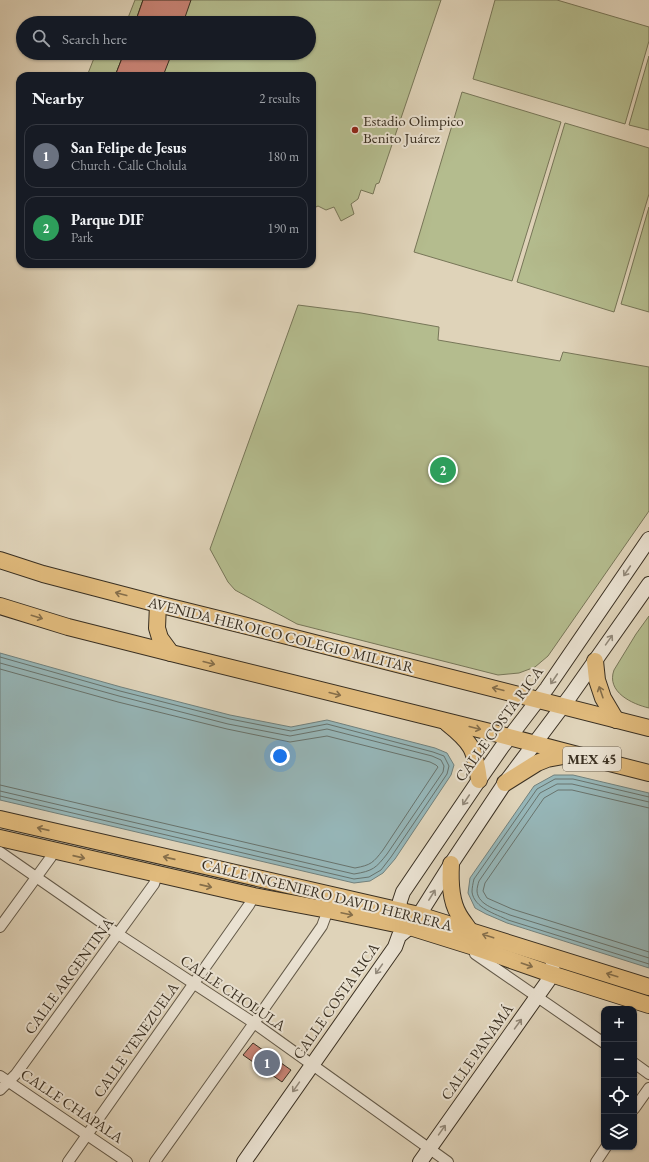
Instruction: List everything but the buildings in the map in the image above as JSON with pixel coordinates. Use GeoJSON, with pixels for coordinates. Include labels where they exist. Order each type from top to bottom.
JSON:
{"type":"FeatureCollection","features":[{"type":"Feature","properties":{"kind":"main road","name":"CALLE COSTA RICA"},"geometry":{"type":"LineString","coordinates":[[405,923],[400,901],[403,892],[479,780],[538,700],[649,539]]}},
{"type":"Feature","properties":{"kind":"main road","name":"AVENIDA HEROICO COLEGIO MILITAR"},"geometry":{"type":"LineString","coordinates":[[0,560],[43,574],[158,604],[649,728]]}},
{"type":"Feature","properties":{"kind":"main road","name":"CALLE COSTA RICA"},"geometry":{"type":"LineString","coordinates":[[244,1162],[395,947],[405,923],[451,864],[505,783],[536,744],[649,584]]}},
{"type":"Feature","properties":{"kind":"main road"},"geometry":{"type":"LineString","coordinates":[[158,604],[158,628],[160,638],[171,654]]}},
{"type":"Feature","properties":{"kind":"main road"},"geometry":{"type":"LineString","coordinates":[[0,606],[68,627],[171,654],[536,744]]}},
{"type":"Feature","properties":{"kind":"main road"},"geometry":{"type":"LineString","coordinates":[[595,661],[597,680],[603,698],[616,720]]}},
{"type":"Feature","properties":{"kind":"main road"},"geometry":{"type":"LineString","coordinates":[[442,720],[468,742],[476,760],[479,780]]}},
{"type":"Feature","properties":{"kind":"main road","name":"MEX 45"},"geometry":{"type":"LineString","coordinates":[[536,744],[649,773]]}},
{"type":"Feature","properties":{"kind":"main road"},"geometry":{"type":"LineString","coordinates":[[505,783],[537,763],[555,757],[574,754]]}},
{"type":"Feature","properties":{"kind":"main road","name":"CALLE INGENIERO DAVID HERRERA"},"geometry":{"type":"LineString","coordinates":[[0,819],[405,923],[551,974],[649,1005]]}},
{"type":"Feature","properties":{"kind":"main road","name":"CALLE INGENIERO DAVID HERRERA"},"geometry":{"type":"LineString","coordinates":[[0,838],[254,896],[405,923],[470,931],[649,987]]}},
{"type":"Feature","properties":{"kind":"main road"},"geometry":{"type":"LineString","coordinates":[[451,864],[450,883],[452,897],[458,914],[470,931]]}},
{"type":"Feature","properties":{"kind":"main road","name":"CALLE PANAMÁ"},"geometry":{"type":"LineString","coordinates":[[420,1162],[548,981],[554,958]]}},
{"type":"Feature","properties":{"kind":"street"},"geometry":{"type":"LineString","coordinates":[[0,927],[51,857],[53,850]]}},
{"type":"Feature","properties":{"kind":"street","name":"CALLE CHOLULA"},"geometry":{"type":"LineString","coordinates":[[0,852],[118,934],[254,1023],[448,1162]]}},
{"type":"Feature","properties":{"kind":"street","name":"CALLE ARGENTINA"},"geometry":{"type":"LineString","coordinates":[[0,1090],[4,1079],[16,1074],[25,1062],[154,884],[158,875]]}},
{"type":"Feature","properties":{"kind":"street","name":"CALLE VENEZUELA"},"geometry":{"type":"LineString","coordinates":[[68,1162],[251,903],[254,896]]}},
{"type":"Feature","properties":{"kind":"street"},"geometry":{"type":"LineString","coordinates":[[156,1162],[322,926],[328,910]]}},
{"type":"Feature","properties":{"kind":"street"},"geometry":{"type":"LineString","coordinates":[[474,947],[475,954],[603,1042]]}},
{"type":"Feature","properties":{"kind":"street"},"geometry":{"type":"LineString","coordinates":[[637,1065],[649,1074]]}},
{"type":"Feature","properties":{"kind":"street","name":"CALLE CHAPALA"},"geometry":{"type":"LineString","coordinates":[[4,1079],[127,1162]]}},
{"type":"Feature","properties":{"kind":"street"},"geometry":{"type":"LineString","coordinates":[[637,1105],[649,1088]]}},
{"type":"Feature","properties":{"kind":"street"},"geometry":{"type":"LineString","coordinates":[[596,1162],[604,1150]]}},
{"type":"Feature","properties":{"kind":"green space","name":"Estadio Olimpico Benito Juárez"},"geometry":{"type":"Polygon","coordinates":[[[135,0],[441,0],[379,183],[376,184],[373,194],[361,190],[358,199],[351,204],[354,214],[341,221],[334,207],[326,210],[318,206],[316,207],[316,72],[89,72],[93,60],[316,60],[316,16],[129,16],[135,0]]]}},
{"type":"Feature","properties":{"kind":"green space"},"geometry":{"type":"Polygon","coordinates":[[[495,0],[557,0],[649,27],[649,41],[625,124],[473,79],[495,0]]]}},
{"type":"Feature","properties":{"kind":"green space"},"geometry":{"type":"Polygon","coordinates":[[[649,56],[649,130],[629,125],[649,56]]]}},
{"type":"Feature","properties":{"kind":"green space"},"geometry":{"type":"Polygon","coordinates":[[[462,92],[561,122],[512,281],[414,252],[462,92]]]}},
{"type":"Feature","properties":{"kind":"green space"},"geometry":{"type":"Polygon","coordinates":[[[565,123],[649,148],[649,194],[614,312],[517,282],[565,123]]]}},
{"type":"Feature","properties":{"kind":"green space"},"geometry":{"type":"Polygon","coordinates":[[[649,207],[649,312],[621,304],[649,207]]]}},
{"type":"Feature","properties":{"kind":"green space"},"geometry":{"type":"Polygon","coordinates":[[[298,305],[361,313],[439,327],[438,340],[560,361],[563,352],[649,367],[649,511],[548,656],[535,667],[519,673],[498,675],[297,624],[235,590],[228,582],[210,549],[298,305]]]}},
{"type":"Feature","properties":{"kind":"green space"},"geometry":{"type":"Polygon","coordinates":[[[649,616],[649,708],[628,700],[622,696],[614,685],[613,678],[614,670],[649,616]]]}},
{"type":"Feature","properties":{"kind":"water"},"geometry":{"type":"Polygon","coordinates":[[[0,653],[121,687],[230,715],[291,727],[327,720],[435,748],[447,753],[454,765],[451,775],[395,859],[383,873],[370,881],[354,883],[0,800],[0,653]]]}},
{"type":"Feature","properties":{"kind":"water"},"geometry":{"type":"Polygon","coordinates":[[[554,775],[573,775],[649,793],[649,968],[507,923],[475,908],[468,893],[470,878],[534,786],[554,775]]]}},
{"type":"Feature","properties":{"kind":"place","name":"Estadio Olimpico Benito Juárez"},"geometry":{"type":"Point","coordinates":[355,130]}},
{"type":"Feature","properties":{"kind":"place","name":"Parque DIF"},"geometry":{"type":"Point","coordinates":[443,470]}},
{"type":"Feature","properties":{"kind":"place","name":"San Felipe de Jesus"},"geometry":{"type":"Point","coordinates":[267,1063]}}]}
